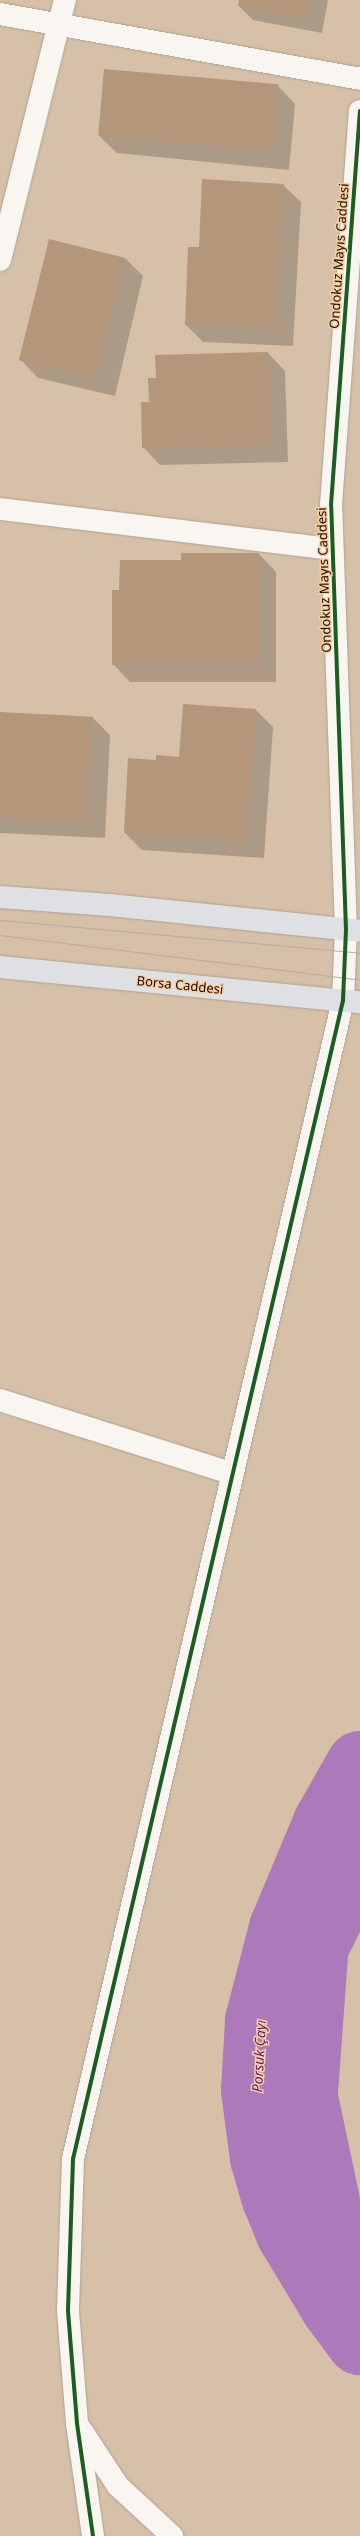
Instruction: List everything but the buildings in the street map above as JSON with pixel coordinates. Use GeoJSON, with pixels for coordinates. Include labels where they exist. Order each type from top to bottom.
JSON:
{"type":"FeatureCollection","features":[{"type":"Feature","properties":{"kind":"main road"},"geometry":{"type":"LineString","coordinates":[[0,897],[110,905],[353,931]]}},
{"type":"Feature","properties":{"kind":"main road","name":"Borsa Caddesi"},"geometry":{"type":"LineString","coordinates":[[0,968],[351,1002]]}},
{"type":"Feature","properties":{"kind":"street"},"geometry":{"type":"LineString","coordinates":[[0,260],[65,0]]}},
{"type":"Feature","properties":{"kind":"street"},"geometry":{"type":"LineString","coordinates":[[0,14],[59,26],[360,79]]}},
{"type":"Feature","properties":{"kind":"street","name":"Ondokuz Mayıs Caddesi"},"geometry":{"type":"LineString","coordinates":[[93,2536],[77,2423],[68,2310],[73,2159],[233,1474],[351,1002],[353,931],[332,549],[331,505],[360,111]]}},
{"type":"Feature","properties":{"kind":"street"},"geometry":{"type":"LineString","coordinates":[[0,509],[332,549]]}},
{"type":"Feature","properties":{"kind":"street"},"geometry":{"type":"LineString","coordinates":[[0,1400],[233,1474]]}},
{"type":"Feature","properties":{"kind":"street"},"geometry":{"type":"LineString","coordinates":[[77,2423],[118,2486],[172,2536]]}},
{"type":"Feature","properties":{"kind":"shaded area"},"geometry":{"type":"Polygon","coordinates":[[[360,1765],[360,1932],[348,1956],[338,2094],[360,2198],[360,2332],[355,2326],[284,2168],[259,2071],[340,1784],[360,1765]]]}},
{"type":"Feature","properties":{"kind":"waterway","name":"Porsuk Çayı"},"geometry":{"type":"LineString","coordinates":[[360,1765],[327,1823],[283,1928],[259,2021],[255,2090],[264,2158],[275,2196],[290,2233],[334,2306],[360,2341]]}},
{"type":"Feature","properties":{"kind":"tram line"},"geometry":{"type":"LineString","coordinates":[[0,920],[360,953]]}},
{"type":"Feature","properties":{"kind":"tram line"},"geometry":{"type":"LineString","coordinates":[[0,935],[360,980]]}},
{"type":"Feature","properties":{"kind":"cycle path"},"geometry":{"type":"LineString","coordinates":[[93,2536],[77,2423],[68,2310],[73,2159],[343,1001],[346,930],[331,505],[360,111]]}}]}
